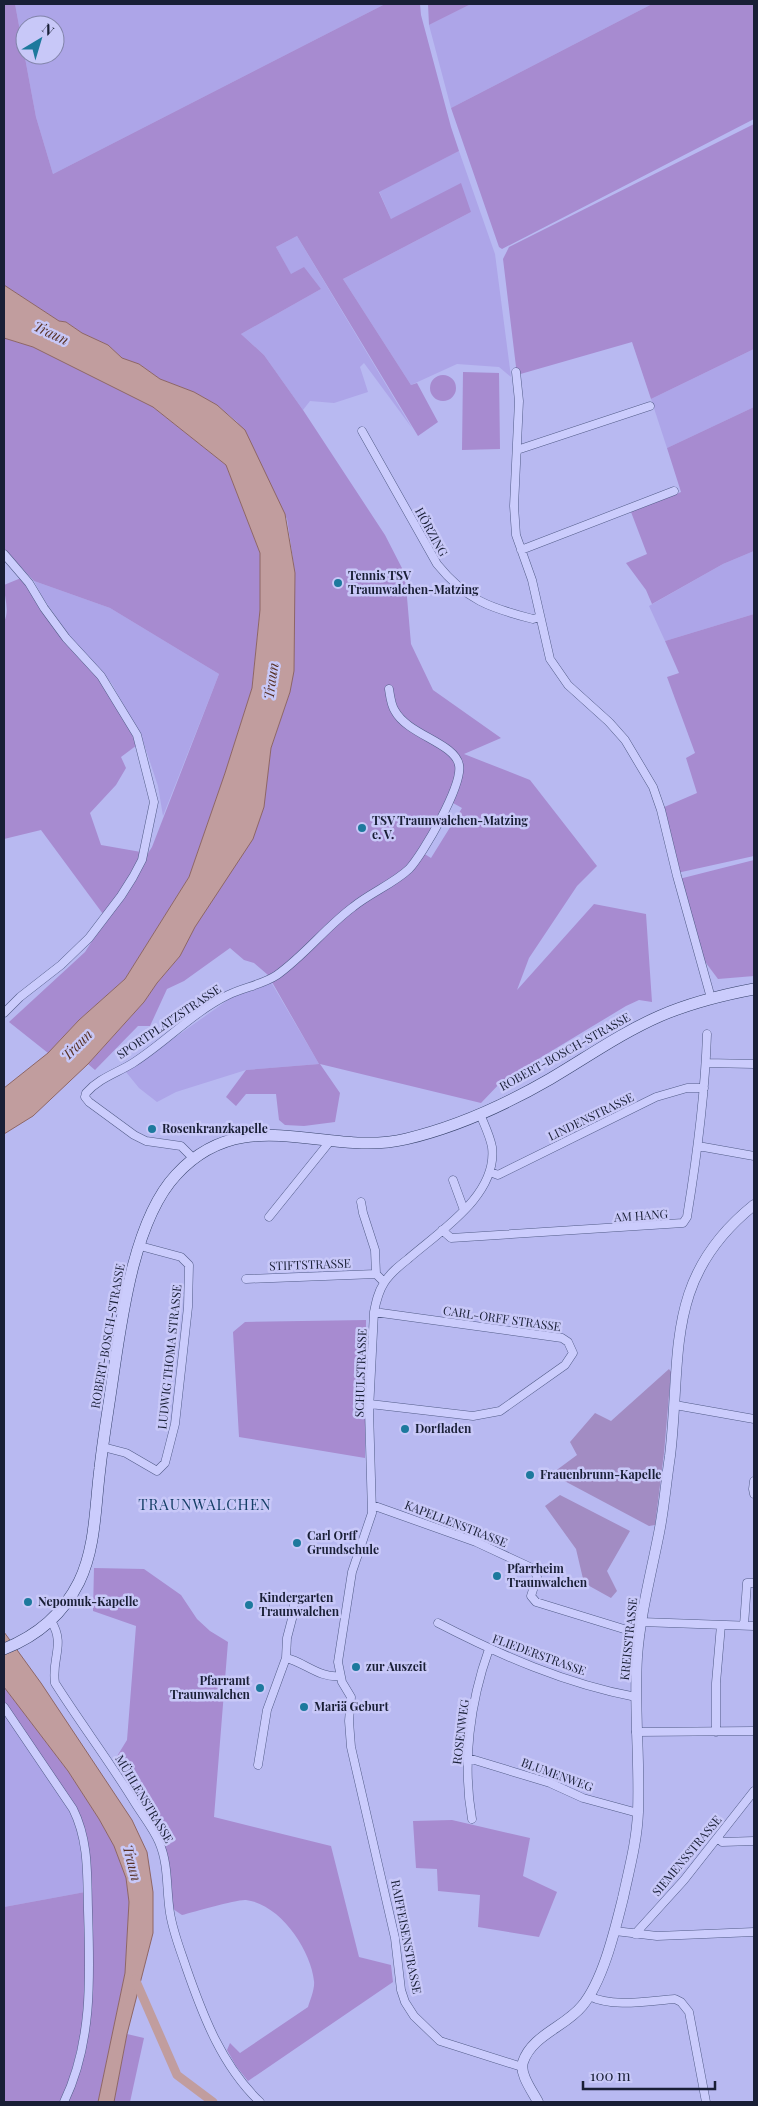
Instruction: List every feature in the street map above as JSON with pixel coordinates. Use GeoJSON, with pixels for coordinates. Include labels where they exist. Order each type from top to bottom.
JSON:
{"type":"FeatureCollection","features":[{"type":"Feature","properties":{"kind":"main road","name":"ROBERT-BOSCH-STRASSE"},"geometry":{"type":"LineString","coordinates":[[4,1649],[33,1635],[51,1621],[74,1592],[80,1580],[90,1552],[117,1352],[128,1292],[140,1246],[153,1209],[161,1194],[177,1174],[194,1159],[225,1142],[254,1136],[284,1135],[362,1142],[402,1140],[438,1130],[480,1114],[548,1080],[633,1029],[677,1009],[711,998],[754,989]]}},
{"type":"Feature","properties":{"kind":"street"},"geometry":{"type":"LineString","coordinates":[[516,372],[519,401],[514,506],[516,536],[532,580],[550,659],[568,685],[609,722],[646,772],[661,810],[677,876],[711,998]]}},
{"type":"Feature","properties":{"kind":"street"},"geometry":{"type":"LineString","coordinates":[[517,450],[650,406]]}},
{"type":"Feature","properties":{"kind":"street","name":"HÖRZING"},"geometry":{"type":"LineString","coordinates":[[362,431],[436,564],[446,576],[458,587],[486,606],[533,619],[540,618]]}},
{"type":"Feature","properties":{"kind":"street"},"geometry":{"type":"LineString","coordinates":[[521,550],[674,491]]}},
{"type":"Feature","properties":{"kind":"street"},"geometry":{"type":"LineString","coordinates":[[4,554],[29,583],[44,608],[66,638],[101,676],[138,735],[154,802],[142,860],[134,877],[121,896],[89,938],[61,965],[20,997],[4,1013]]}},
{"type":"Feature","properties":{"kind":"street","name":"SPORTPLATZSTRASSE"},"geometry":{"type":"LineString","coordinates":[[194,1159],[181,1146],[146,1141],[125,1130],[89,1102],[86,1093],[110,1074],[132,1064],[205,1009],[228,995],[277,975],[352,907],[404,873],[414,863],[449,804],[458,780],[459,765],[452,751],[422,736],[401,720],[394,710],[389,689]]}},
{"type":"Feature","properties":{"kind":"street","name":"AM HANG"},"geometry":{"type":"LineString","coordinates":[[442,1230],[451,1238],[683,1223],[687,1217],[698,1146],[707,1034]]}},
{"type":"Feature","properties":{"kind":"street"},"geometry":{"type":"LineString","coordinates":[[706,1063],[754,1064]]}},
{"type":"Feature","properties":{"kind":"street","name":"LINDENSTRASSE"},"geometry":{"type":"LineString","coordinates":[[490,1172],[498,1175],[656,1097],[687,1088],[704,1088]]}},
{"type":"Feature","properties":{"kind":"street","name":"SCHULSTRASSE"},"geometry":{"type":"LineString","coordinates":[[340,1676],[338,1655],[350,1586],[370,1519],[372,1505],[370,1404],[374,1312],[377,1298],[390,1274],[464,1210],[483,1187],[490,1172],[492,1145],[480,1114]]}},
{"type":"Feature","properties":{"kind":"street"},"geometry":{"type":"LineString","coordinates":[[269,1217],[331,1140]]}},
{"type":"Feature","properties":{"kind":"street"},"geometry":{"type":"LineString","coordinates":[[698,1146],[754,1156]]}},
{"type":"Feature","properties":{"kind":"street"},"geometry":{"type":"LineString","coordinates":[[454,1180],[464,1210]]}},
{"type":"Feature","properties":{"kind":"street"},"geometry":{"type":"LineString","coordinates":[[361,1202],[374,1250],[376,1274],[384,1282]]}},
{"type":"Feature","properties":{"kind":"street","name":"KREISSTRASSE"},"geometry":{"type":"LineString","coordinates":[[522,2067],[532,2047],[579,2010],[589,1996],[615,1931],[632,1859],[638,1813],[636,1697],[641,1622],[660,1526],[675,1405],[679,1334],[685,1304],[691,1287],[708,1253],[719,1239],[754,1205]]}},
{"type":"Feature","properties":{"kind":"street","name":"LUDWIG THOMA STRASSE"},"geometry":{"type":"LineString","coordinates":[[103,1447],[126,1452],[157,1471],[165,1463],[175,1424],[188,1307],[190,1271],[186,1260],[181,1257],[140,1246]]}},
{"type":"Feature","properties":{"kind":"street","name":"STIFTSTRASSE"},"geometry":{"type":"LineString","coordinates":[[246,1279],[376,1274]]}},
{"type":"Feature","properties":{"kind":"street","name":"CARL-ORFF STRASSE"},"geometry":{"type":"LineString","coordinates":[[370,1404],[473,1416],[485,1415],[500,1411],[565,1365],[573,1353],[570,1345],[562,1338],[374,1312]]}},
{"type":"Feature","properties":{"kind":"street"},"geometry":{"type":"LineString","coordinates":[[675,1405],[754,1419]]}},
{"type":"Feature","properties":{"kind":"street"},"geometry":{"type":"LineString","coordinates":[[754,1480],[754,1494]]}},
{"type":"Feature","properties":{"kind":"street","name":"KAPELLENSTRASSE"},"geometry":{"type":"LineString","coordinates":[[372,1505],[476,1542],[534,1569],[537,1577],[531,1596],[536,1602],[640,1634]]}},
{"type":"Feature","properties":{"kind":"street"},"geometry":{"type":"LineString","coordinates":[[744,1625],[748,1582],[754,1583]]}},
{"type":"Feature","properties":{"kind":"street"},"geometry":{"type":"LineString","coordinates":[[258,1765],[267,1710],[286,1658],[287,1638],[293,1614],[294,1599]]}},
{"type":"Feature","properties":{"kind":"street","name":"MÜHLENSTRASSE"},"geometry":{"type":"LineString","coordinates":[[51,1621],[59,1639],[54,1676],[55,1683],[92,1740],[112,1764],[158,1840],[166,1868],[170,1913],[175,1936],[198,2003],[218,2047],[232,2069],[260,2102]]}},
{"type":"Feature","properties":{"kind":"street"},"geometry":{"type":"LineString","coordinates":[[641,1622],[754,1626]]}},
{"type":"Feature","properties":{"kind":"street","name":"FLIEDERSTRASSE"},"geometry":{"type":"LineString","coordinates":[[438,1623],[489,1649],[570,1679],[636,1697]]}},
{"type":"Feature","properties":{"kind":"street"},"geometry":{"type":"LineString","coordinates":[[716,1732],[716,1684],[721,1625]]}},
{"type":"Feature","properties":{"kind":"street","name":"ROSENWEG"},"geometry":{"type":"LineString","coordinates":[[472,1818],[467,1778],[470,1731],[478,1687],[489,1649]]}},
{"type":"Feature","properties":{"kind":"street"},"geometry":{"type":"LineString","coordinates":[[286,1658],[299,1661],[329,1676],[340,1676]]}},
{"type":"Feature","properties":{"kind":"street","name":"RAIFFEISENSTRASSE"},"geometry":{"type":"LineString","coordinates":[[340,1676],[351,1697],[349,1721],[351,1747],[395,1938],[401,1990],[405,2002],[414,2016],[440,2041],[522,2067]]}},
{"type":"Feature","properties":{"kind":"street"},"geometry":{"type":"LineString","coordinates":[[4,1707],[73,1809],[80,1823],[87,1853],[89,1998],[81,2050],[64,2102]]}},
{"type":"Feature","properties":{"kind":"street"},"geometry":{"type":"LineString","coordinates":[[636,1732],[754,1731]]}},
{"type":"Feature","properties":{"kind":"street","name":"BLUMENWEG"},"geometry":{"type":"LineString","coordinates":[[468,1758],[550,1782],[583,1798],[638,1813]]}},
{"type":"Feature","properties":{"kind":"street","name":"SIEMENSSTRASSE"},"geometry":{"type":"LineString","coordinates":[[635,1934],[718,1838],[754,1791]]}},
{"type":"Feature","properties":{"kind":"street"},"geometry":{"type":"LineString","coordinates":[[718,1838],[722,1842],[754,1841]]}},
{"type":"Feature","properties":{"kind":"street"},"geometry":{"type":"LineString","coordinates":[[615,1931],[657,1936],[754,1932]]}},
{"type":"Feature","properties":{"kind":"street"},"geometry":{"type":"LineString","coordinates":[[589,1996],[598,2001],[611,2002],[675,2000],[681,2002],[689,2012],[706,2102]]}},
{"type":"Feature","properties":{"kind":"street"},"geometry":{"type":"LineString","coordinates":[[522,2067],[538,2102]]}},
{"type":"Feature","properties":{"kind":"shaded area"},"geometry":{"type":"Polygon","coordinates":[[[4,4],[15,4],[17,15],[15,15],[15,65],[26,65],[36,117],[53,174],[385,4],[420,4],[421,15],[459,151],[379,192],[391,219],[461,183],[471,212],[343,279],[411,385],[417,383],[438,422],[418,436],[297,236],[276,247],[291,274],[304,267],[321,289],[241,334],[264,355],[303,410],[385,535],[405,574],[411,644],[433,690],[501,738],[464,754],[530,780],[597,866],[577,886],[529,958],[517,990],[594,904],[646,914],[652,1002],[639,1000],[626,1006],[502,1081],[481,1103],[320,1064],[340,1093],[335,1122],[304,1126],[285,1125],[279,1120],[276,1094],[246,1094],[236,1106],[226,1097],[246,1070],[319,1064],[268,975],[254,963],[244,960],[230,948],[184,981],[167,989],[150,1026],[138,1026],[95,1070],[88,1064],[144,1002],[180,956],[266,787],[271,748],[290,692],[295,573],[287,519],[237,422],[217,405],[194,392],[160,379],[139,364],[122,358],[108,345],[82,333],[66,322],[59,321],[4,285],[4,4]],[[453,803],[423,853],[431,858],[462,808],[453,803]]]}},
{"type":"Feature","properties":{"kind":"shaded area"},"geometry":{"type":"Polygon","coordinates":[[[15,4],[385,4],[53,174],[36,117],[26,65],[65,65],[65,15],[17,15],[15,4]]]}},
{"type":"Feature","properties":{"kind":"shaded area"},"geometry":{"type":"Polygon","coordinates":[[[428,4],[471,4],[429,25],[428,4]]]}},
{"type":"Feature","properties":{"kind":"shaded area"},"geometry":{"type":"Polygon","coordinates":[[[471,4],[652,4],[451,108],[429,25],[471,4]]]}},
{"type":"Feature","properties":{"kind":"shaded area"},"geometry":{"type":"Polygon","coordinates":[[[652,4],[754,4],[754,119],[502,249],[499,247],[451,108],[652,4]]]}},
{"type":"Feature","properties":{"kind":"shaded area"},"geometry":{"type":"Polygon","coordinates":[[[754,124],[754,349],[651,399],[632,342],[517,375],[503,259],[509,247],[754,124]]]}},
{"type":"Feature","properties":{"kind":"shaded area"},"geometry":{"type":"Polygon","coordinates":[[[459,151],[495,254],[511,377],[499,367],[457,364],[411,385],[343,279],[471,212],[391,219],[379,191],[459,151]]]}},
{"type":"Feature","properties":{"kind":"shaded area"},"geometry":{"type":"Polygon","coordinates":[[[297,236],[412,428],[364,363],[360,367],[368,392],[334,403],[310,401],[303,410],[264,355],[241,334],[321,289],[291,275],[276,247],[297,236]]]}},
{"type":"Feature","properties":{"kind":"shaded area"},"geometry":{"type":"Polygon","coordinates":[[[4,338],[33,347],[153,407],[226,465],[260,553],[260,610],[252,688],[189,877],[125,979],[79,1020],[48,1053],[9,1022],[85,952],[152,847],[219,674],[110,608],[34,581],[4,549],[4,338]]]}},
{"type":"Feature","properties":{"kind":"shaded area"},"geometry":{"type":"Polygon","coordinates":[[[754,349],[754,407],[667,448],[651,399],[754,349]]]}},
{"type":"Feature","properties":{"kind":"shaded area"},"geometry":{"type":"Polygon","coordinates":[[[463,372],[499,373],[500,449],[462,450],[463,372]]]}},
{"type":"Feature","properties":{"kind":"shaded area"},"geometry":{"type":"Polygon","coordinates":[[[443,375],[452,379],[456,388],[452,397],[443,401],[434,397],[430,388],[434,379],[443,375]]]}},
{"type":"Feature","properties":{"kind":"shaded area"},"geometry":{"type":"Polygon","coordinates":[[[754,407],[754,551],[723,564],[652,604],[646,590],[626,563],[647,554],[631,512],[681,492],[667,448],[754,407]]]}},
{"type":"Feature","properties":{"kind":"shaded area"},"geometry":{"type":"Polygon","coordinates":[[[754,551],[754,614],[665,641],[649,606],[723,564],[754,551]]]}},
{"type":"Feature","properties":{"kind":"shaded area"},"geometry":{"type":"Polygon","coordinates":[[[21,578],[41,610],[99,678],[121,711],[137,745],[121,757],[126,768],[116,785],[90,813],[101,845],[141,852],[130,877],[103,914],[41,830],[4,839],[4,622],[7,608],[4,585],[21,578]]]}},
{"type":"Feature","properties":{"kind":"shaded area"},"geometry":{"type":"Polygon","coordinates":[[[34,581],[110,608],[219,674],[163,816],[158,786],[142,738],[112,684],[68,634],[43,598],[34,581]]]}},
{"type":"Feature","properties":{"kind":"shaded area"},"geometry":{"type":"Polygon","coordinates":[[[754,614],[754,856],[677,873],[662,808],[697,793],[686,758],[695,753],[667,677],[679,673],[665,641],[754,614]]]}},
{"type":"Feature","properties":{"kind":"shaded area"},"geometry":{"type":"Polygon","coordinates":[[[754,860],[754,976],[718,979],[706,963],[701,961],[679,879],[754,860]]]}},
{"type":"Feature","properties":{"kind":"shaded area"},"geometry":{"type":"Polygon","coordinates":[[[271,982],[319,1064],[246,1070],[176,1092],[157,1102],[139,1088],[126,1072],[235,995],[271,982]]]}},
{"type":"Feature","properties":{"kind":"shaded area"},"geometry":{"type":"Polygon","coordinates":[[[366,1320],[365,1458],[239,1437],[233,1332],[245,1322],[366,1320]]]}},
{"type":"Feature","properties":{"kind":"shaded area"},"geometry":{"type":"Polygon","coordinates":[[[669,1369],[671,1372],[664,1453],[655,1525],[649,1526],[557,1477],[554,1472],[577,1455],[570,1442],[595,1413],[611,1421],[669,1369]]]}},
{"type":"Feature","properties":{"kind":"shaded area"},"geometry":{"type":"Polygon","coordinates":[[[560,1495],[630,1531],[607,1571],[617,1591],[611,1598],[584,1583],[576,1549],[545,1506],[560,1495]]]}},
{"type":"Feature","properties":{"kind":"shaded area"},"geometry":{"type":"Polygon","coordinates":[[[94,1568],[144,1569],[181,1595],[197,1619],[210,1631],[228,1642],[214,1817],[331,1846],[359,1957],[391,1965],[393,1982],[248,2081],[236,2066],[227,2050],[230,2043],[240,2053],[308,2007],[314,1984],[312,1969],[292,1930],[271,1910],[259,1903],[241,1900],[182,1915],[173,1909],[169,1863],[162,1839],[114,1761],[127,1740],[136,1626],[93,1611],[94,1568]]]}},
{"type":"Feature","properties":{"kind":"shaded area"},"geometry":{"type":"Polygon","coordinates":[[[4,1687],[68,1771],[99,1819],[114,1846],[126,1878],[129,1902],[125,1973],[98,2102],[67,2102],[91,2005],[93,1974],[89,1852],[82,1822],[4,1704],[4,1687]]]}},
{"type":"Feature","properties":{"kind":"shaded area"},"geometry":{"type":"Polygon","coordinates":[[[4,1712],[77,1824],[82,1839],[85,1892],[4,1907],[4,1712]]]}},
{"type":"Feature","properties":{"kind":"shaded area"},"geometry":{"type":"Polygon","coordinates":[[[452,1820],[530,1838],[523,1876],[557,1892],[539,1937],[478,1927],[480,1895],[438,1891],[437,1869],[416,1868],[413,1821],[452,1820]]]}},
{"type":"Feature","properties":{"kind":"shaded area"},"geometry":{"type":"Polygon","coordinates":[[[85,1892],[88,1954],[87,1990],[80,2039],[62,2102],[4,2102],[4,1907],[85,1892]]]}},
{"type":"Feature","properties":{"kind":"shaded area"},"geometry":{"type":"Polygon","coordinates":[[[127,2034],[144,2038],[130,2102],[114,2102],[127,2034]]]}},
{"type":"Feature","properties":{"kind":"water","name":"Traun"},"geometry":{"type":"Polygon","coordinates":[[[4,285],[59,321],[66,322],[82,333],[108,345],[122,358],[139,364],[160,379],[194,392],[217,405],[245,430],[285,514],[295,573],[294,671],[290,692],[271,748],[264,807],[253,839],[195,927],[180,956],[144,1002],[88,1064],[33,1116],[4,1134],[4,1088],[48,1053],[79,1020],[125,979],[189,877],[252,688],[260,610],[260,553],[226,465],[153,407],[33,347],[4,338],[4,285]]]}},
{"type":"Feature","properties":{"kind":"water","name":"Traun"},"geometry":{"type":"Polygon","coordinates":[[[4,1632],[41,1683],[132,1820],[147,1852],[153,1892],[153,1933],[127,2034],[114,2102],[98,2102],[125,1973],[129,1902],[126,1878],[114,1846],[99,1819],[68,1771],[4,1687],[4,1632]]]}},
{"type":"Feature","properties":{"kind":"waterway"},"geometry":{"type":"LineString","coordinates":[[135,1979],[177,2075],[213,2102]]}},
{"type":"Feature","properties":{"kind":"place","name":"Tennis TSV Traunwalchen-Matzing"},"geometry":{"type":"Point","coordinates":[338,583]}},
{"type":"Feature","properties":{"kind":"place","name":"TSV Traunwalchen-Matzing e. V."},"geometry":{"type":"Point","coordinates":[362,828]}},
{"type":"Feature","properties":{"kind":"place","name":"Rosenkranzkapelle"},"geometry":{"type":"Point","coordinates":[152,1129]}},
{"type":"Feature","properties":{"kind":"place","name":"Dorfladen"},"geometry":{"type":"Point","coordinates":[405,1429]}},
{"type":"Feature","properties":{"kind":"place","name":"Frauenbrunn-Kapelle"},"geometry":{"type":"Point","coordinates":[530,1475]}},
{"type":"Feature","properties":{"kind":"place","name":"Carl Orff Grundschule"},"geometry":{"type":"Point","coordinates":[297,1543]}},
{"type":"Feature","properties":{"kind":"place","name":"Pfarrheim Traunwalchen"},"geometry":{"type":"Point","coordinates":[497,1576]}},
{"type":"Feature","properties":{"kind":"place","name":"Nepomuk-Kapelle"},"geometry":{"type":"Point","coordinates":[28,1602]}},
{"type":"Feature","properties":{"kind":"place","name":"Kindergarten Traunwalchen"},"geometry":{"type":"Point","coordinates":[249,1605]}},
{"type":"Feature","properties":{"kind":"place","name":"zur Auszeit"},"geometry":{"type":"Point","coordinates":[356,1667]}},
{"type":"Feature","properties":{"kind":"place","name":"Pfarramt Traunwalchen"},"geometry":{"type":"Point","coordinates":[260,1688]}},
{"type":"Feature","properties":{"kind":"place","name":"Mariä Geburt"},"geometry":{"type":"Point","coordinates":[304,1707]}},
{"type":"Feature","properties":{"kind":"district","name":"TRAUNWALCHEN"},"geometry":{"type":"Point","coordinates":[205,1505]}}]}
